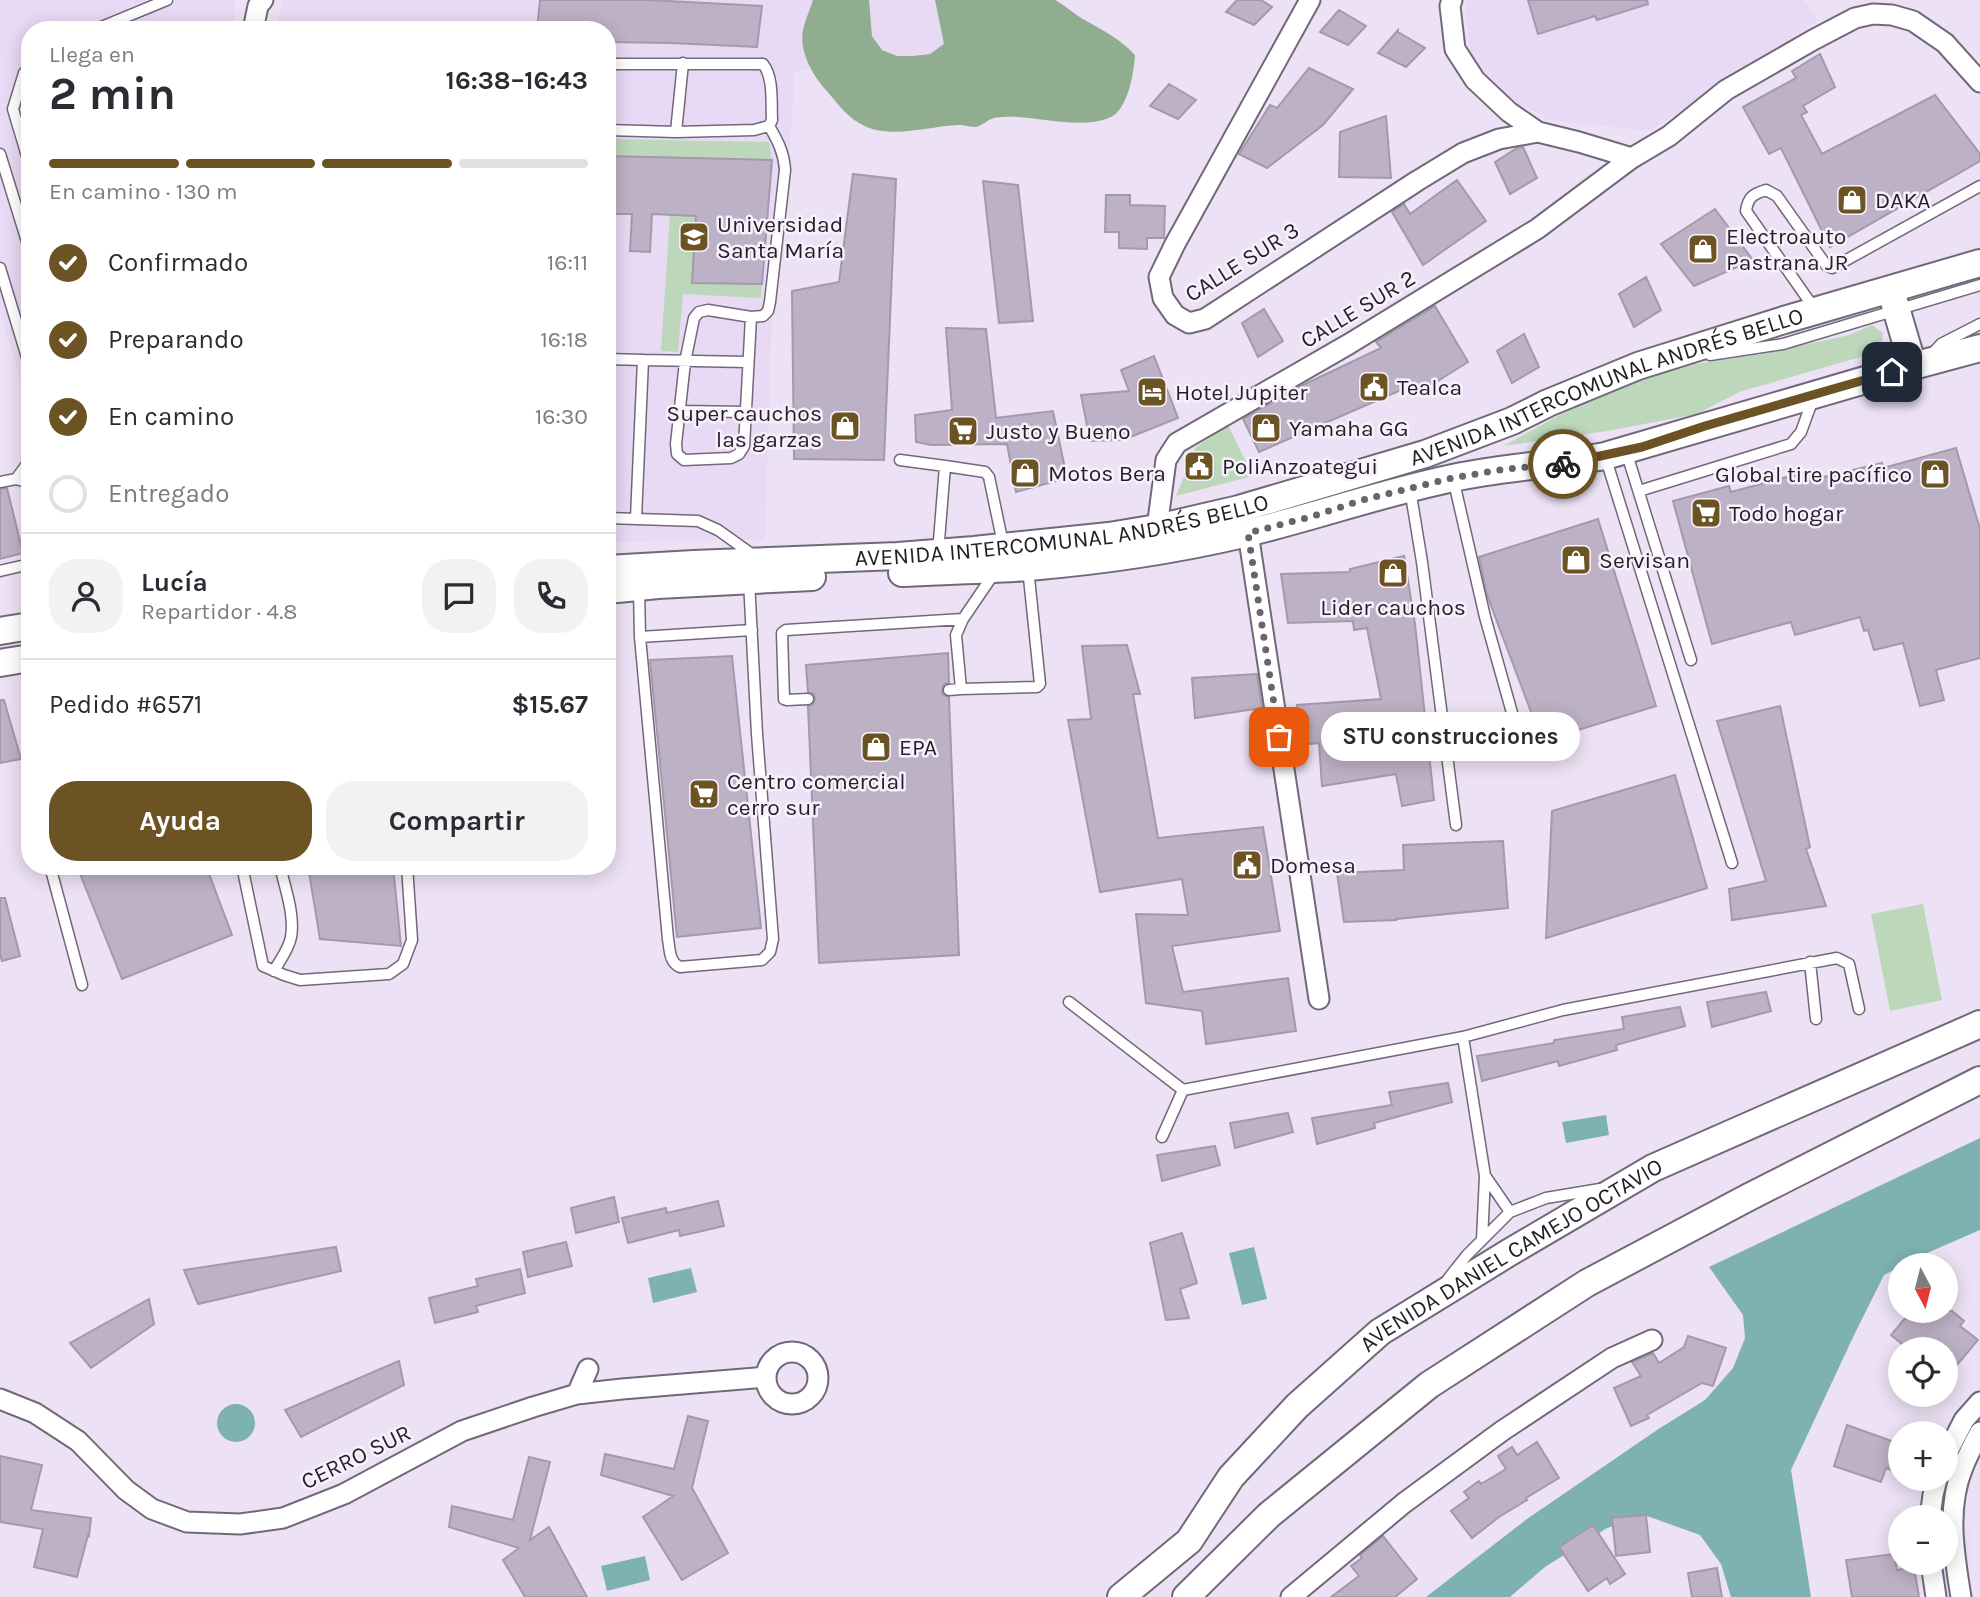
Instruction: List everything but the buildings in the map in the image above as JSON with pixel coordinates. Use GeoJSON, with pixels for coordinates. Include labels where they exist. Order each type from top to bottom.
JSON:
{"type":"FeatureCollection","features":[{"type":"Feature","properties":{"kind":"main road","name":"AVENIDA INTERCOMUNAL ANDRÉS BELLO"},"geometry":{"type":"LineString","coordinates":[[616,569],[756,571],[1000,558],[1157,528],[1239,509],[1425,454],[1512,421],[1548,403],[1653,361],[1816,311],[1894,300],[1978,267]]}},
{"type":"Feature","properties":{"kind":"main road"},"geometry":{"type":"LineString","coordinates":[[1894,300],[1919,364]]}},
{"type":"Feature","properties":{"kind":"main road","name":"AVENIDA INTERCOMUNAL ANDRÉS BELLO"},"geometry":{"type":"LineString","coordinates":[[616,589],[756,571],[938,553],[1000,558],[1028,567],[1145,553],[1248,533],[1452,478],[1499,470],[1564,464],[1615,453],[1980,348]]}},
{"type":"Feature","properties":{"kind":"main road"},"geometry":{"type":"LineString","coordinates":[[0,631],[21,628]]}},
{"type":"Feature","properties":{"kind":"main road"},"geometry":{"type":"LineString","coordinates":[[0,663],[21,660]]}},
{"type":"Feature","properties":{"kind":"main road","name":"AVENIDA DANIEL CAMEJO OCTAVIO"},"geometry":{"type":"LineString","coordinates":[[1121,1597],[1189,1541],[1231,1477],[1297,1406],[1380,1332],[1653,1168],[1980,1024]]}},
{"type":"Feature","properties":{"kind":"main road"},"geometry":{"type":"LineString","coordinates":[[1186,1597],[1269,1515],[1429,1385],[1587,1283],[1980,1080]]}},
{"type":"Feature","properties":{"kind":"street"},"geometry":{"type":"LineString","coordinates":[[255,21],[262,0]]}},
{"type":"Feature","properties":{"kind":"street","name":"CALLE SUR 3"},"geometry":{"type":"LineString","coordinates":[[1310,0],[1159,277],[1163,298],[1175,315],[1189,323],[1205,319],[1417,180],[1463,153],[1499,139],[1538,132]]}},
{"type":"Feature","properties":{"kind":"street"},"geometry":{"type":"LineString","coordinates":[[1452,0],[1450,6],[1455,49],[1475,80],[1509,112],[1538,132],[1632,158]]}},
{"type":"Feature","properties":{"kind":"street","name":"CALLE SUR 2"},"geometry":{"type":"LineString","coordinates":[[1157,528],[1166,460],[1177,443],[1349,344],[1537,229],[1632,158],[1669,136],[1726,90],[1813,40],[1855,18],[1873,14],[1892,15],[1913,21],[1945,43],[1980,82]]}},
{"type":"Feature","properties":{"kind":"street"},"geometry":{"type":"LineString","coordinates":[[1248,533],[1319,999]]}},
{"type":"Feature","properties":{"kind":"street"},"geometry":{"type":"LineString","coordinates":[[1291,1597],[1404,1503],[1502,1431],[1612,1358],[1652,1340]]}},
{"type":"Feature","properties":{"kind":"street"},"geometry":{"type":"LineString","coordinates":[[578,1394],[588,1369]]}},
{"type":"Feature","properties":{"kind":"street","name":"CERRO SUR"},"geometry":{"type":"LineString","coordinates":[[0,1399],[35,1413],[78,1441],[126,1490],[152,1509],[187,1522],[240,1524],[283,1518],[344,1494],[461,1431],[533,1406],[578,1394],[766,1377]]}},
{"type":"Feature","properties":{"kind":"street"},"geometry":{"type":"LineString","coordinates":[[1958,1432],[1964,1420],[1980,1402]]}},
{"type":"Feature","properties":{"kind":"street"},"geometry":{"type":"LineString","coordinates":[[1961,1597],[1952,1527],[1955,1497],[1962,1469],[1980,1432]]}},
{"type":"Feature","properties":{"kind":"street"},"geometry":{"type":"LineString","coordinates":[[1933,1575],[1936,1597]]}},
{"type":"Feature","properties":{"kind":"lane"},"geometry":{"type":"LineString","coordinates":[[116,21],[167,0]]}},
{"type":"Feature","properties":{"kind":"lane"},"geometry":{"type":"LineString","coordinates":[[616,64],[763,64],[770,80],[772,120],[769,126],[754,130],[616,130]]}},
{"type":"Feature","properties":{"kind":"lane"},"geometry":{"type":"LineString","coordinates":[[676,132],[683,64]]}},
{"type":"Feature","properties":{"kind":"lane"},"geometry":{"type":"LineString","coordinates":[[21,83],[13,108],[21,135]]}},
{"type":"Feature","properties":{"kind":"lane"},"geometry":{"type":"LineString","coordinates":[[751,317],[744,446],[739,454],[732,458],[684,460],[677,454],[676,444],[685,362],[694,318],[699,312],[708,310],[751,317],[763,316],[768,310],[785,170],[785,156],[769,126]]}},
{"type":"Feature","properties":{"kind":"lane"},"geometry":{"type":"LineString","coordinates":[[0,154],[21,222]]}},
{"type":"Feature","properties":{"kind":"lane"},"geometry":{"type":"LineString","coordinates":[[1816,311],[1746,211],[1747,200],[1754,194],[1766,190],[1777,197],[1826,265],[1832,268],[1980,186]]}},
{"type":"Feature","properties":{"kind":"lane"},"geometry":{"type":"LineString","coordinates":[[0,268],[21,337]]}},
{"type":"Feature","properties":{"kind":"lane"},"geometry":{"type":"LineString","coordinates":[[1653,361],[1783,344],[1894,300]]}},
{"type":"Feature","properties":{"kind":"lane"},"geometry":{"type":"LineString","coordinates":[[1919,364],[1941,344],[1980,324]]}},
{"type":"Feature","properties":{"kind":"lane"},"geometry":{"type":"LineString","coordinates":[[616,359],[747,362]]}},
{"type":"Feature","properties":{"kind":"lane"},"geometry":{"type":"LineString","coordinates":[[636,518],[643,360]]}},
{"type":"Feature","properties":{"kind":"lane"},"geometry":{"type":"LineString","coordinates":[[1639,491],[1791,443],[1801,432],[1814,395]]}},
{"type":"Feature","properties":{"kind":"lane"},"geometry":{"type":"LineString","coordinates":[[679,411],[745,412]]}},
{"type":"Feature","properties":{"kind":"lane"},"geometry":{"type":"LineString","coordinates":[[1615,453],[1639,491],[1691,660]]}},
{"type":"Feature","properties":{"kind":"lane"},"geometry":{"type":"LineString","coordinates":[[1615,453],[1732,863]]}},
{"type":"Feature","properties":{"kind":"lane"},"geometry":{"type":"LineString","coordinates":[[900,460],[985,472],[989,477],[1000,558],[956,635],[961,689]]}},
{"type":"Feature","properties":{"kind":"lane"},"geometry":{"type":"LineString","coordinates":[[938,553],[945,466]]}},
{"type":"Feature","properties":{"kind":"lane"},"geometry":{"type":"LineString","coordinates":[[16,479],[21,472]]}},
{"type":"Feature","properties":{"kind":"lane"},"geometry":{"type":"LineString","coordinates":[[1452,478],[1485,617],[1516,727]]}},
{"type":"Feature","properties":{"kind":"lane"},"geometry":{"type":"LineString","coordinates":[[0,482],[21,480]]}},
{"type":"Feature","properties":{"kind":"lane"},"geometry":{"type":"LineString","coordinates":[[1410,488],[1456,825]]}},
{"type":"Feature","properties":{"kind":"lane"},"geometry":{"type":"LineString","coordinates":[[616,518],[698,521],[718,530],[756,571],[752,630],[773,939],[770,952],[762,960],[680,967],[671,959],[640,637],[639,588]]}},
{"type":"Feature","properties":{"kind":"lane"},"geometry":{"type":"LineString","coordinates":[[0,571],[21,566]]}},
{"type":"Feature","properties":{"kind":"lane"},"geometry":{"type":"LineString","coordinates":[[949,690],[1037,687],[1040,684],[1028,567]]}},
{"type":"Feature","properties":{"kind":"lane"},"geometry":{"type":"LineString","coordinates":[[808,699],[784,699],[782,633],[786,630],[963,619]]}},
{"type":"Feature","properties":{"kind":"lane"},"geometry":{"type":"LineString","coordinates":[[640,637],[752,630]]}},
{"type":"Feature","properties":{"kind":"lane"},"geometry":{"type":"LineString","coordinates":[[52,875],[82,985]]}},
{"type":"Feature","properties":{"kind":"lane"},"geometry":{"type":"LineString","coordinates":[[244,875],[263,966],[300,980],[389,974],[403,964],[412,940],[408,875]]}},
{"type":"Feature","properties":{"kind":"lane"},"geometry":{"type":"LineString","coordinates":[[274,971],[287,950],[291,937],[291,920],[282,875]]}},
{"type":"Feature","properties":{"kind":"lane"},"geometry":{"type":"LineString","coordinates":[[1069,1002],[1183,1090],[1463,1037],[1563,1010],[1837,958],[1849,964],[1859,1009]]}},
{"type":"Feature","properties":{"kind":"lane"},"geometry":{"type":"LineString","coordinates":[[1810,962],[1816,1019]]}},
{"type":"Feature","properties":{"kind":"lane"},"geometry":{"type":"LineString","coordinates":[[1463,1037],[1485,1176],[1482,1240]]}},
{"type":"Feature","properties":{"kind":"lane"},"geometry":{"type":"LineString","coordinates":[[1162,1137],[1183,1090]]}},
{"type":"Feature","properties":{"kind":"lane"},"geometry":{"type":"LineString","coordinates":[[1485,1176],[1510,1212]]}},
{"type":"Feature","properties":{"kind":"lane"},"geometry":{"type":"LineString","coordinates":[[1433,1300],[1467,1255],[1510,1212],[1546,1198],[1624,1184]]}},
{"type":"Feature","properties":{"kind":"shaded area"},"geometry":{"type":"Polygon","coordinates":[[[0,0],[235,0],[234,21],[21,21],[21,382],[0,313],[0,0]]]}},
{"type":"Feature","properties":{"kind":"shaded area","name":"Universidad Santa María"},"geometry":{"type":"Polygon","coordinates":[[[283,0],[942,0],[945,54],[795,71],[789,158],[772,315],[765,539],[616,542],[616,21],[277,21],[283,0]]]}},
{"type":"Feature","properties":{"kind":"shaded area"},"geometry":{"type":"Polygon","coordinates":[[[813,0],[869,0],[872,36],[882,50],[897,56],[913,56],[930,54],[944,44],[935,0],[1055,0],[1117,39],[1135,55],[1129,89],[1117,113],[1086,123],[1000,117],[975,127],[959,125],[895,132],[870,128],[845,112],[811,69],[802,38],[813,0]]]}},
{"type":"Feature","properties":{"kind":"shaded area"},"geometry":{"type":"Polygon","coordinates":[[[1468,0],[1804,0],[1818,20],[1650,131],[1549,120],[1487,84],[1470,51],[1465,9],[1468,0]]]}},
{"type":"Feature","properties":{"kind":"shaded area"},"geometry":{"type":"Polygon","coordinates":[[[616,139],[769,142],[772,160],[616,156],[616,139]]]}},
{"type":"Feature","properties":{"kind":"shaded area"},"geometry":{"type":"Polygon","coordinates":[[[670,215],[767,217],[766,231],[692,283],[762,284],[761,298],[683,294],[678,352],[661,351],[670,215]]]}},
{"type":"Feature","properties":{"kind":"shaded area"},"geometry":{"type":"Polygon","coordinates":[[[1872,325],[1883,333],[1881,351],[1739,392],[1697,414],[1607,431],[1503,446],[1580,404],[1662,369],[1762,354],[1849,335],[1872,325]]]}},
{"type":"Feature","properties":{"kind":"shaded area"},"geometry":{"type":"Polygon","coordinates":[[[1228,425],[1253,476],[1176,496],[1196,447],[1228,425]]]}},
{"type":"Feature","properties":{"kind":"shaded area"},"geometry":{"type":"Polygon","coordinates":[[[1923,904],[1942,1000],[1890,1011],[1871,914],[1923,904]]]}},
{"type":"Feature","properties":{"kind":"shaded area"},"geometry":{"type":"Polygon","coordinates":[[[1606,1115],[1609,1135],[1566,1143],[1562,1122],[1606,1115]]]}},
{"type":"Feature","properties":{"kind":"shaded area"},"geometry":{"type":"Polygon","coordinates":[[[1980,1138],[1980,1230],[1927,1253],[1888,1253],[1888,1273],[1884,1275],[1855,1333],[1791,1470],[1811,1597],[1731,1597],[1721,1564],[1700,1535],[1647,1516],[1607,1528],[1545,1567],[1510,1597],[1426,1597],[1527,1519],[1705,1400],[1733,1368],[1745,1338],[1743,1315],[1709,1267],[1980,1138]]]}},
{"type":"Feature","properties":{"kind":"shaded area"},"geometry":{"type":"Polygon","coordinates":[[[1254,1247],[1267,1299],[1242,1305],[1229,1253],[1254,1247]]]}},
{"type":"Feature","properties":{"kind":"shaded area"},"geometry":{"type":"Polygon","coordinates":[[[691,1268],[697,1292],[653,1303],[648,1278],[691,1268]]]}},
{"type":"Feature","properties":{"kind":"shaded area"},"geometry":{"type":"Polygon","coordinates":[[[236,1404],[249,1410],[255,1423],[249,1436],[236,1442],[223,1436],[217,1423],[223,1410],[236,1404]]]}},
{"type":"Feature","properties":{"kind":"shaded area"},"geometry":{"type":"Polygon","coordinates":[[[645,1556],[650,1580],[607,1591],[601,1566],[645,1556]]]}},
{"type":"Feature","properties":{"kind":"way so far"},"geometry":{"type":"LineString","coordinates":[[1279,737],[1248,533],[1366,499],[1452,478],[1506,469],[1563,464]]}},
{"type":"Feature","properties":{"kind":"place","name":"DAKA"},"geometry":{"type":"Point","coordinates":[1852,200]}},
{"type":"Feature","properties":{"kind":"place","name":"Universidad Santa María"},"geometry":{"type":"Point","coordinates":[694,237]}},
{"type":"Feature","properties":{"kind":"place","name":"Electroauto Pastrana JR"},"geometry":{"type":"Point","coordinates":[1703,249]}},
{"type":"Feature","properties":{"kind":"place","name":"Tealca"},"geometry":{"type":"Point","coordinates":[1374,387]}},
{"type":"Feature","properties":{"kind":"place","name":"Hotel Jupiter"},"geometry":{"type":"Point","coordinates":[1152,392]}},
{"type":"Feature","properties":{"kind":"place","name":"Super cauchos las garzas"},"geometry":{"type":"Point","coordinates":[845,426]}},
{"type":"Feature","properties":{"kind":"place","name":"Yamaha GG"},"geometry":{"type":"Point","coordinates":[1266,428]}},
{"type":"Feature","properties":{"kind":"place","name":"Justo y Bueno"},"geometry":{"type":"Point","coordinates":[963,431]}},
{"type":"Feature","properties":{"kind":"place","name":"PoliAnzoategui"},"geometry":{"type":"Point","coordinates":[1199,466]}},
{"type":"Feature","properties":{"kind":"place","name":"Motos Bera"},"geometry":{"type":"Point","coordinates":[1025,473]}},
{"type":"Feature","properties":{"kind":"place","name":"Global tire pacífico"},"geometry":{"type":"Point","coordinates":[1935,474]}},
{"type":"Feature","properties":{"kind":"place","name":"Todo hogar"},"geometry":{"type":"Point","coordinates":[1706,513]}},
{"type":"Feature","properties":{"kind":"place","name":"Servisan"},"geometry":{"type":"Point","coordinates":[1576,560]}},
{"type":"Feature","properties":{"kind":"place","name":"Lider cauchos"},"geometry":{"type":"Point","coordinates":[1393,573]}},
{"type":"Feature","properties":{"kind":"place","name":"STU construcciones"},"geometry":{"type":"Point","coordinates":[1279,737]}},
{"type":"Feature","properties":{"kind":"place","name":"EPA"},"geometry":{"type":"Point","coordinates":[876,747]}},
{"type":"Feature","properties":{"kind":"place","name":"Centro comercial cerro sur"},"geometry":{"type":"Point","coordinates":[704,794]}},
{"type":"Feature","properties":{"kind":"place","name":"Domesa"},"geometry":{"type":"Point","coordinates":[1247,865]}},
{"type":"Feature","properties":{"kind":"route"},"geometry":{"type":"LineString","coordinates":[[1563,464],[1642,447],[1892,372]]}}]}
